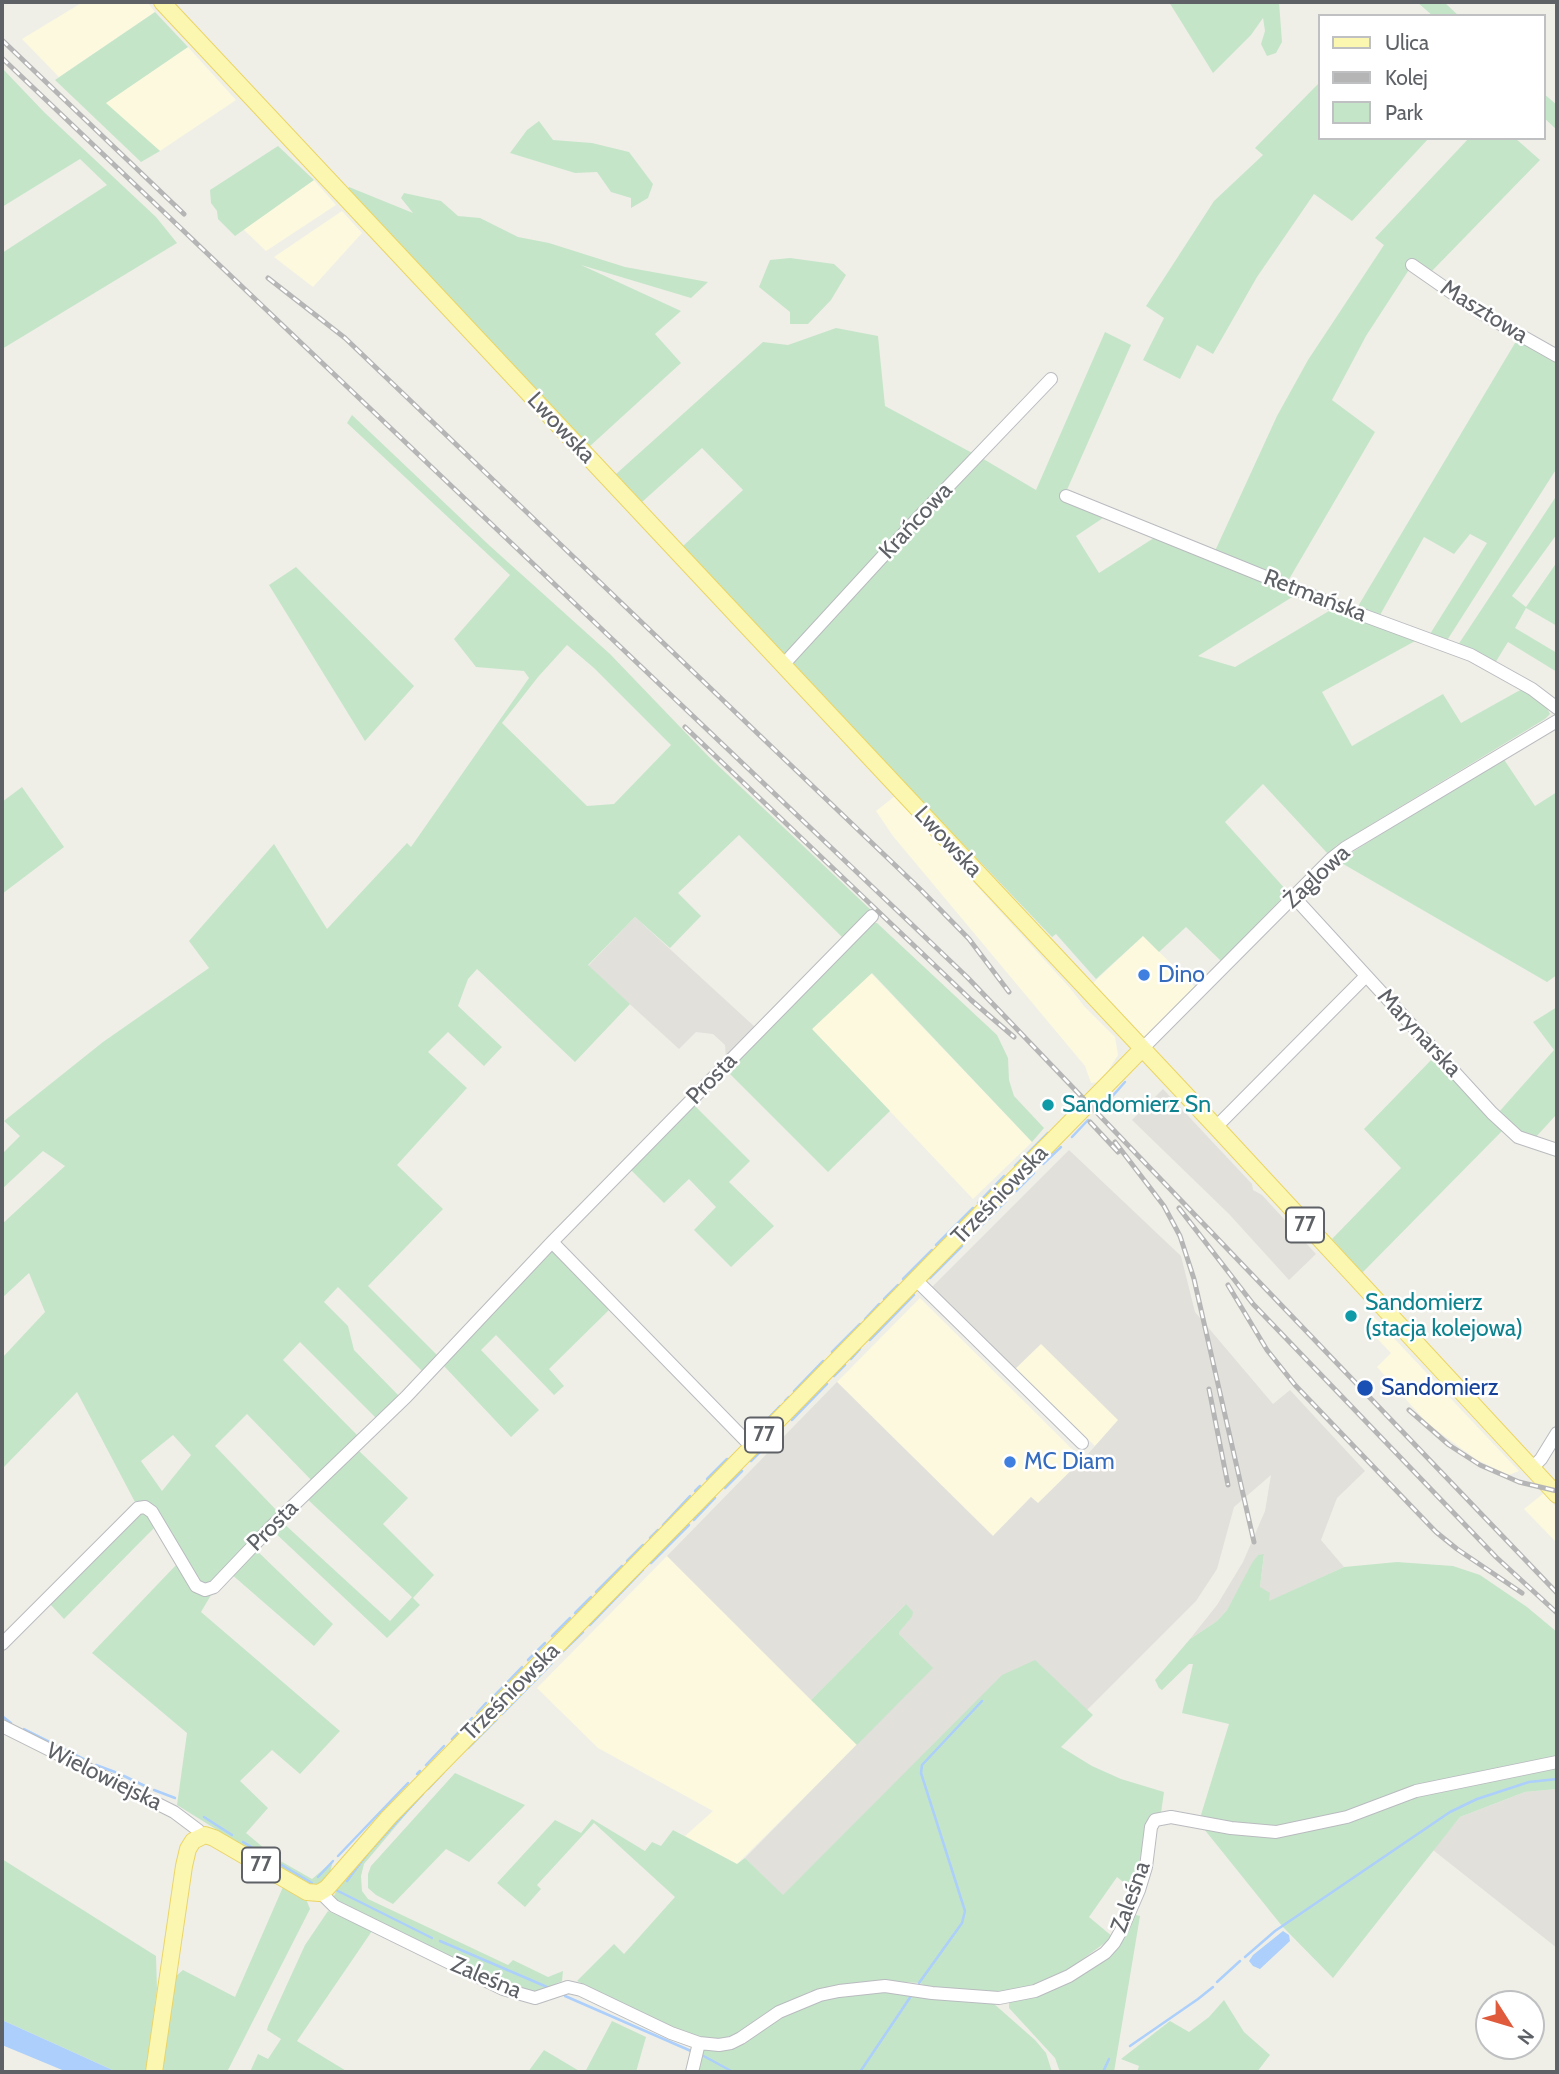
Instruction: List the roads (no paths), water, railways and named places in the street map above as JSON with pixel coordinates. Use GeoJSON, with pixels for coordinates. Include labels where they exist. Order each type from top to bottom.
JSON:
{"type":"FeatureCollection","features":[{"type":"Feature","properties":{"kind":"main road","name":"Lwowska"},"geometry":{"type":"LineString","coordinates":[[162,2],[1557,1495]]}},
{"type":"Feature","properties":{"kind":"main road","name":"Trześniowska"},"geometry":{"type":"LineString","coordinates":[[320,1892],[330,1885],[383,1823],[1142,1049]]}},
{"type":"Feature","properties":{"kind":"main road","name":"77"},"geometry":{"type":"LineString","coordinates":[[201,1836],[214,1838],[305,1891],[315,1894],[320,1892]]}},
{"type":"Feature","properties":{"kind":"main road"},"geometry":{"type":"LineString","coordinates":[[154,2072],[187,1851],[193,1841],[201,1836]]}},
{"type":"Feature","properties":{"kind":"street","name":"Masztowa"},"geometry":{"type":"LineString","coordinates":[[1412,265],[1481,313],[1557,356]]}},
{"type":"Feature","properties":{"kind":"street","name":"Krańcowa"},"geometry":{"type":"LineString","coordinates":[[783,665],[1051,379]]}},
{"type":"Feature","properties":{"kind":"street","name":"Retmańska"},"geometry":{"type":"LineString","coordinates":[[1066,496],[1331,603],[1471,655],[1532,689],[1557,708]]}},
{"type":"Feature","properties":{"kind":"street","name":"Żaglowa"},"geometry":{"type":"LineString","coordinates":[[1142,1049],[1331,859],[1557,721]]}},
{"type":"Feature","properties":{"kind":"street","name":"Marynarska"},"geometry":{"type":"LineString","coordinates":[[1294,897],[1492,1113],[1518,1137],[1557,1150]]}},
{"type":"Feature","properties":{"kind":"street","name":"Prosta"},"geometry":{"type":"LineString","coordinates":[[2,1644],[138,1508],[145,1507],[152,1512],[196,1586],[205,1590],[214,1587],[272,1526],[425,1378],[552,1242],[872,916]]}},
{"type":"Feature","properties":{"kind":"street"},"geometry":{"type":"LineString","coordinates":[[1216,1127],[1366,976]]}},
{"type":"Feature","properties":{"kind":"street"},"geometry":{"type":"LineString","coordinates":[[552,1242],[752,1447]]}},
{"type":"Feature","properties":{"kind":"street"},"geometry":{"type":"LineString","coordinates":[[916,1280],[1082,1443]]}},
{"type":"Feature","properties":{"kind":"street"},"geometry":{"type":"LineString","coordinates":[[1532,1468],[1557,1433]]}},
{"type":"Feature","properties":{"kind":"street","name":"Wielowiejska"},"geometry":{"type":"LineString","coordinates":[[2,1726],[174,1812],[198,1830],[201,1836]]}},
{"type":"Feature","properties":{"kind":"street","name":"Zaleśna"},"geometry":{"type":"LineString","coordinates":[[320,1892],[334,1906],[503,1989],[535,1998],[568,1987],[581,1990],[647,2023],[698,2043],[731,2043],[779,2012],[820,1995],[839,1991],[885,1986],[999,1998],[1035,1991],[1069,1976],[1105,1954],[1124,1927],[1143,1878],[1151,1828],[1155,1819],[1171,1817],[1231,1828],[1276,1832],[1347,1817],[1416,1791],[1557,1762]]}},
{"type":"Feature","properties":{"kind":"street"},"geometry":{"type":"LineString","coordinates":[[692,2072],[698,2043]]}},
{"type":"Feature","properties":{"kind":"water"},"geometry":{"type":"Polygon","coordinates":[[[1283,1931],[1289,1935],[1290,1941],[1260,1969],[1253,1966],[1249,1961],[1253,1955],[1283,1931]]]}},
{"type":"Feature","properties":{"kind":"water"},"geometry":{"type":"Polygon","coordinates":[[[2,2020],[117,2072],[67,2072],[2,2045],[2,2020]]]}},
{"type":"Feature","properties":{"kind":"waterway"},"geometry":{"type":"LineString","coordinates":[[1109,1100],[1125,1082]]}},
{"type":"Feature","properties":{"kind":"waterway"},"geometry":{"type":"LineString","coordinates":[[1072,1137],[1088,1120]]}},
{"type":"Feature","properties":{"kind":"waterway"},"geometry":{"type":"LineString","coordinates":[[1015,1166],[1048,1133]]}},
{"type":"Feature","properties":{"kind":"waterway"},"geometry":{"type":"LineString","coordinates":[[1043,1164],[1061,1147]]}},
{"type":"Feature","properties":{"kind":"waterway"},"geometry":{"type":"LineString","coordinates":[[1016,1191],[1034,1173]]}},
{"type":"Feature","properties":{"kind":"waterway"},"geometry":{"type":"LineString","coordinates":[[978,1203],[1004,1176]]}},
{"type":"Feature","properties":{"kind":"waterway"},"geometry":{"type":"LineString","coordinates":[[971,1236],[1006,1201]]}},
{"type":"Feature","properties":{"kind":"waterway"},"geometry":{"type":"LineString","coordinates":[[936,1245],[973,1208]]}},
{"type":"Feature","properties":{"kind":"waterway"},"geometry":{"type":"LineString","coordinates":[[930,1278],[962,1246]]}},
{"type":"Feature","properties":{"kind":"waterway"},"geometry":{"type":"LineString","coordinates":[[903,1279],[932,1250]]}},
{"type":"Feature","properties":{"kind":"waterway"},"geometry":{"type":"LineString","coordinates":[[884,1299],[898,1285]]}},
{"type":"Feature","properties":{"kind":"waterway"},"geometry":{"type":"LineString","coordinates":[[870,1340],[914,1295]]}},
{"type":"Feature","properties":{"kind":"waterway"},"geometry":{"type":"LineString","coordinates":[[865,1319],[879,1304]]}},
{"type":"Feature","properties":{"kind":"waterway"},"geometry":{"type":"LineString","coordinates":[[832,1352],[860,1324]]}},
{"type":"Feature","properties":{"kind":"waterway"},"geometry":{"type":"LineString","coordinates":[[851,1359],[860,1349]]}},
{"type":"Feature","properties":{"kind":"waterway"},"geometry":{"type":"LineString","coordinates":[[794,1391],[823,1361]]}},
{"type":"Feature","properties":{"kind":"waterway"},"geometry":{"type":"LineString","coordinates":[[834,1376],[845,1365]]}},
{"type":"Feature","properties":{"kind":"waterway"},"geometry":{"type":"LineString","coordinates":[[792,1420],[827,1384]]}},
{"type":"Feature","properties":{"kind":"waterway"},"geometry":{"type":"LineString","coordinates":[[785,1401],[789,1397]]}},
{"type":"Feature","properties":{"kind":"waterway"},"geometry":{"type":"LineString","coordinates":[[750,1437],[780,1406]]}},
{"type":"Feature","properties":{"kind":"waterway"},"geometry":{"type":"LineString","coordinates":[[751,1461],[780,1432]]}},
{"type":"Feature","properties":{"kind":"waterway"},"geometry":{"type":"LineString","coordinates":[[707,1479],[727,1459]]}},
{"type":"Feature","properties":{"kind":"waterway"},"geometry":{"type":"LineString","coordinates":[[725,1488],[742,1471]]}},
{"type":"Feature","properties":{"kind":"waterway"},"geometry":{"type":"LineString","coordinates":[[695,1491],[700,1486]]}},
{"type":"Feature","properties":{"kind":"waterway"},"geometry":{"type":"LineString","coordinates":[[663,1525],[690,1496]]}},
{"type":"Feature","properties":{"kind":"waterway"},"geometry":{"type":"LineString","coordinates":[[694,1520],[715,1498]]}},
{"type":"Feature","properties":{"kind":"waterway"},"geometry":{"type":"LineString","coordinates":[[651,1563],[689,1525]]}},
{"type":"Feature","properties":{"kind":"waterway"},"geometry":{"type":"LineString","coordinates":[[650,1538],[658,1530]]}},
{"type":"Feature","properties":{"kind":"waterway"},"geometry":{"type":"LineString","coordinates":[[627,1561],[643,1545]]}},
{"type":"Feature","properties":{"kind":"waterway"},"geometry":{"type":"LineString","coordinates":[[596,1592],[622,1566]]}},
{"type":"Feature","properties":{"kind":"waterway"},"geometry":{"type":"LineString","coordinates":[[590,1625],[643,1570]]}},
{"type":"Feature","properties":{"kind":"waterway"},"geometry":{"type":"LineString","coordinates":[[575,1613],[591,1597]]}},
{"type":"Feature","properties":{"kind":"waterway"},"geometry":{"type":"LineString","coordinates":[[552,1636],[570,1618]]}},
{"type":"Feature","properties":{"kind":"waterway"},"geometry":{"type":"LineString","coordinates":[[559,1655],[583,1632]]}},
{"type":"Feature","properties":{"kind":"waterway"},"geometry":{"type":"LineString","coordinates":[[528,1660],[545,1643]]}},
{"type":"Feature","properties":{"kind":"waterway"},"geometry":{"type":"LineString","coordinates":[[502,1714],[552,1663]]}},
{"type":"Feature","properties":{"kind":"waterway"},"geometry":{"type":"LineString","coordinates":[[492,1698],[522,1667]]}},
{"type":"Feature","properties":{"kind":"waterway"},"geometry":{"type":"LineString","coordinates":[[919,1983],[962,1923],[965,1911],[921,1773],[922,1765],[982,1701]]}},
{"type":"Feature","properties":{"kind":"waterway"},"geometry":{"type":"LineString","coordinates":[[477,1713],[486,1703]]}},
{"type":"Feature","properties":{"kind":"waterway"},"geometry":{"type":"LineString","coordinates":[[2,1716],[11,1723]]}},
{"type":"Feature","properties":{"kind":"waterway"},"geometry":{"type":"LineString","coordinates":[[452,1739],[472,1718]]}},
{"type":"Feature","properties":{"kind":"waterway"},"geometry":{"type":"LineString","coordinates":[[468,1748],[497,1719]]}},
{"type":"Feature","properties":{"kind":"waterway"},"geometry":{"type":"LineString","coordinates":[[24,1729],[52,1743]]}},
{"type":"Feature","properties":{"kind":"waterway"},"geometry":{"type":"LineString","coordinates":[[426,1765],[444,1746]]}},
{"type":"Feature","properties":{"kind":"waterway"},"geometry":{"type":"LineString","coordinates":[[60,1747],[88,1761]]}},
{"type":"Feature","properties":{"kind":"waterway"},"geometry":{"type":"LineString","coordinates":[[96,1765],[115,1772]]}},
{"type":"Feature","properties":{"kind":"waterway"},"geometry":{"type":"LineString","coordinates":[[417,1774],[420,1771]]}},
{"type":"Feature","properties":{"kind":"waterway"},"geometry":{"type":"LineString","coordinates":[[428,1789],[444,1772]]}},
{"type":"Feature","properties":{"kind":"waterway"},"geometry":{"type":"LineString","coordinates":[[124,1776],[147,1787]]}},
{"type":"Feature","properties":{"kind":"waterway"},"geometry":{"type":"LineString","coordinates":[[1245,1957],[1275,1931],[1450,1812],[1477,1799],[1529,1782],[1557,1779]]}},
{"type":"Feature","properties":{"kind":"waterway"},"geometry":{"type":"LineString","coordinates":[[338,1856],[408,1783]]}},
{"type":"Feature","properties":{"kind":"waterway"},"geometry":{"type":"LineString","coordinates":[[154,1790],[175,1798]]}},
{"type":"Feature","properties":{"kind":"waterway"},"geometry":{"type":"LineString","coordinates":[[347,1881],[368,1853],[423,1794]]}},
{"type":"Feature","properties":{"kind":"waterway"},"geometry":{"type":"LineString","coordinates":[[204,1817],[232,1835]]}},
{"type":"Feature","properties":{"kind":"waterway"},"geometry":{"type":"LineString","coordinates":[[243,1842],[312,1883]]}},
{"type":"Feature","properties":{"kind":"waterway"},"geometry":{"type":"LineString","coordinates":[[318,1877],[333,1861]]}},
{"type":"Feature","properties":{"kind":"waterway"},"geometry":{"type":"LineString","coordinates":[[336,1890],[432,1938]]}},
{"type":"Feature","properties":{"kind":"waterway"},"geometry":{"type":"LineString","coordinates":[[440,1941],[547,1987]]}},
{"type":"Feature","properties":{"kind":"waterway"},"geometry":{"type":"LineString","coordinates":[[1217,1982],[1240,1961]]}},
{"type":"Feature","properties":{"kind":"waterway"},"geometry":{"type":"LineString","coordinates":[[1130,2046],[1213,1987]]}},
{"type":"Feature","properties":{"kind":"waterway"},"geometry":{"type":"LineString","coordinates":[[565,1996],[691,2051]]}},
{"type":"Feature","properties":{"kind":"waterway"},"geometry":{"type":"LineString","coordinates":[[860,2072],[911,1996]]}},
{"type":"Feature","properties":{"kind":"waterway"},"geometry":{"type":"LineString","coordinates":[[700,2054],[733,2072]]}},
{"type":"Feature","properties":{"kind":"waterway"},"geometry":{"type":"LineString","coordinates":[[1103,2072],[1109,2059]]}},
{"type":"Feature","properties":{"kind":"railway"},"geometry":{"type":"LineString","coordinates":[[2,40],[184,214]]}},
{"type":"Feature","properties":{"kind":"railway"},"geometry":{"type":"LineString","coordinates":[[2,58],[967,977],[1557,1593]]}},
{"type":"Feature","properties":{"kind":"railway"},"geometry":{"type":"LineString","coordinates":[[268,278],[345,338],[921,890],[969,939],[1009,992]]}},
{"type":"Feature","properties":{"kind":"railway"},"geometry":{"type":"LineString","coordinates":[[685,727],[971,1000],[1014,1037]]}},
{"type":"Feature","properties":{"kind":"railway"},"geometry":{"type":"LineString","coordinates":[[1090,1122],[1118,1152]]}},
{"type":"Feature","properties":{"kind":"railway"},"geometry":{"type":"LineString","coordinates":[[1115,1142],[1164,1206],[1180,1236],[1194,1279],[1254,1542]]}},
{"type":"Feature","properties":{"kind":"railway"},"geometry":{"type":"LineString","coordinates":[[1179,1208],[1253,1304],[1496,1557],[1557,1613]]}},
{"type":"Feature","properties":{"kind":"railway"},"geometry":{"type":"LineString","coordinates":[[1228,1285],[1267,1350],[1295,1385],[1436,1532],[1522,1593]]}},
{"type":"Feature","properties":{"kind":"railway"},"geometry":{"type":"LineString","coordinates":[[1209,1389],[1228,1485]]}},
{"type":"Feature","properties":{"kind":"railway"},"geometry":{"type":"LineString","coordinates":[[1409,1410],[1449,1445],[1480,1465],[1519,1482],[1557,1491]]}},
{"type":"Feature","properties":{"kind":"place","name":"Dino"},"geometry":{"type":"Point","coordinates":[1144,975]}},
{"type":"Feature","properties":{"kind":"place","name":"Sandomierz Sn"},"geometry":{"type":"Point","coordinates":[1048,1105]}},
{"type":"Feature","properties":{"kind":"place","name":"Sandomierz (stacja kolejowa)"},"geometry":{"type":"Point","coordinates":[1351,1316]}},
{"type":"Feature","properties":{"kind":"place","name":"Sandomierz"},"geometry":{"type":"Point","coordinates":[1365,1388]}},
{"type":"Feature","properties":{"kind":"place","name":"MC Diam"},"geometry":{"type":"Point","coordinates":[1010,1462]}}]}
